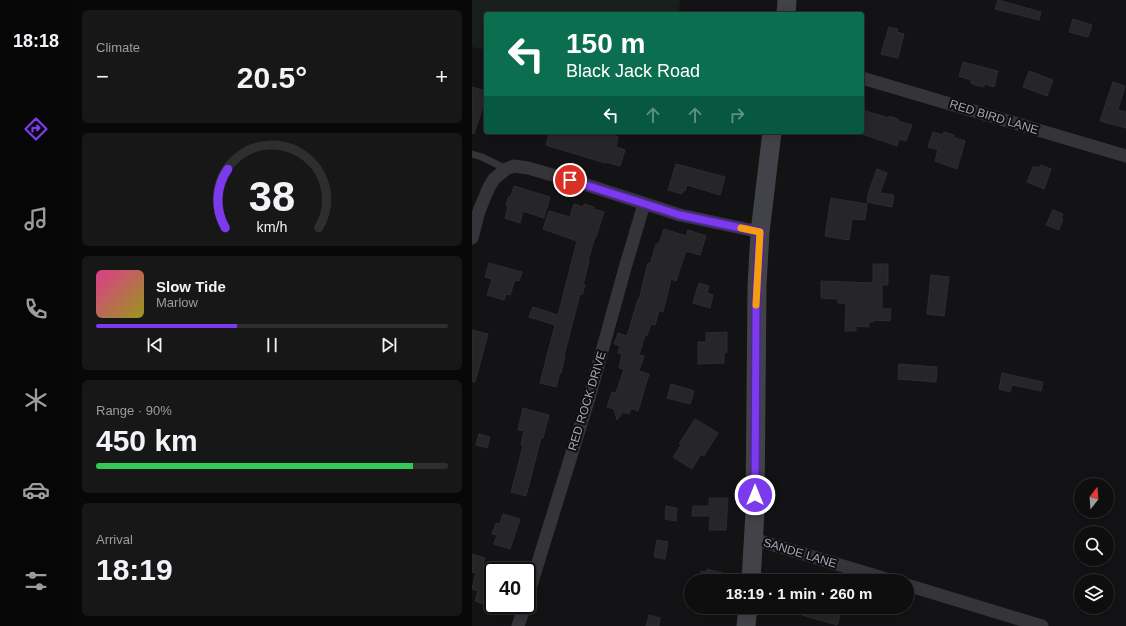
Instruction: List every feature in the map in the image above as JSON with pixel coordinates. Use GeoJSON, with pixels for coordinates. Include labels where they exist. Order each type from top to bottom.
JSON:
{"type":"FeatureCollection","features":[{"type":"Feature","properties":{"kind":"street"},"geometry":{"type":"LineString","coordinates":[[786,12],[787,0]]}},
{"type":"Feature","properties":{"kind":"street","name":"RED BIRD LANE"},"geometry":{"type":"LineString","coordinates":[[864,79],[1126,156]]}},
{"type":"Feature","properties":{"kind":"street"},"geometry":{"type":"LineString","coordinates":[[752,574],[754,539],[756,303],[760,232],[772,134]]}},
{"type":"Feature","properties":{"kind":"street"},"geometry":{"type":"LineString","coordinates":[[472,238],[479,211],[489,187],[494,179],[506,169],[514,166],[528,168],[584,184],[680,215],[760,232]]}},
{"type":"Feature","properties":{"kind":"street","name":"RED ROCK DRIVE"},"geometry":{"type":"LineString","coordinates":[[536,569],[590,398],[644,204]]}},
{"type":"Feature","properties":{"kind":"street","name":"SANDE LANE"},"geometry":{"type":"LineString","coordinates":[[754,539],[870,574]]}},
{"type":"Feature","properties":{"kind":"street"},"geometry":{"type":"LineString","coordinates":[[914,587],[1042,626]]}},
{"type":"Feature","properties":{"kind":"street"},"geometry":{"type":"LineString","coordinates":[[518,626],[522,614]]}},
{"type":"Feature","properties":{"kind":"street"},"geometry":{"type":"LineString","coordinates":[[746,626],[747,614]]}},
{"type":"Feature","properties":{"kind":"lane"},"geometry":{"type":"LineString","coordinates":[[472,154],[482,157],[506,169]]}},
{"type":"Feature","properties":{"kind":"shaded area"},"geometry":{"type":"Polygon","coordinates":[[[472,0],[680,0],[679,12],[484,12],[484,50],[472,47],[472,0]]]}},
{"type":"Feature","properties":{"kind":"building"},"geometry":{"type":"Polygon","coordinates":[[[998,0],[1041,12],[1039,20],[995,9],[998,0]]]}},
{"type":"Feature","properties":{"kind":"building"},"geometry":{"type":"Polygon","coordinates":[[[1073,19],[1092,25],[1088,37],[1069,32],[1073,19]]]}},
{"type":"Feature","properties":{"kind":"building"},"geometry":{"type":"Polygon","coordinates":[[[889,27],[898,29],[897,32],[904,34],[898,58],[881,54],[889,27]]]}},
{"type":"Feature","properties":{"kind":"building"},"geometry":{"type":"Polygon","coordinates":[[[963,62],[998,71],[994,87],[985,84],[984,87],[975,85],[971,83],[971,80],[959,76],[963,62]]]}},
{"type":"Feature","properties":{"kind":"building"},"geometry":{"type":"Polygon","coordinates":[[[1029,71],[1053,80],[1047,96],[1023,87],[1029,71]]]}},
{"type":"Feature","properties":{"kind":"building"},"geometry":{"type":"Polygon","coordinates":[[[1113,82],[1125,86],[1118,110],[1126,112],[1126,128],[1100,121],[1113,82]]]}},
{"type":"Feature","properties":{"kind":"building"},"geometry":{"type":"Polygon","coordinates":[[[472,87],[484,90],[484,103],[474,134],[472,133],[472,87]]]}},
{"type":"Feature","properties":{"kind":"building"},"geometry":{"type":"Polygon","coordinates":[[[864,111],[889,118],[889,116],[898,119],[898,121],[912,125],[906,141],[899,139],[897,146],[862,134],[864,134],[864,111]]]}},
{"type":"Feature","properties":{"kind":"building"},"geometry":{"type":"Polygon","coordinates":[[[933,132],[943,135],[944,132],[965,141],[957,169],[935,161],[938,150],[928,147],[933,132]]]}},
{"type":"Feature","properties":{"kind":"building"},"geometry":{"type":"Polygon","coordinates":[[[549,134],[608,134],[618,137],[616,147],[625,150],[620,166],[605,163],[546,145],[549,134]]]}},
{"type":"Feature","properties":{"kind":"building"},"geometry":{"type":"Polygon","coordinates":[[[676,164],[725,177],[720,195],[687,185],[682,194],[668,190],[676,164]]]}},
{"type":"Feature","properties":{"kind":"building"},"geometry":{"type":"Polygon","coordinates":[[[1041,165],[1051,169],[1044,189],[1027,182],[1033,167],[1040,167],[1041,165]]]}},
{"type":"Feature","properties":{"kind":"building"},"geometry":{"type":"Polygon","coordinates":[[[877,169],[887,173],[880,193],[894,195],[892,207],[867,202],[869,191],[877,169]]]}},
{"type":"Feature","properties":{"kind":"building"},"geometry":{"type":"Polygon","coordinates":[[[514,186],[550,197],[544,218],[523,211],[520,223],[505,218],[508,206],[506,205],[514,186]]]}},
{"type":"Feature","properties":{"kind":"building"},"geometry":{"type":"Polygon","coordinates":[[[831,198],[867,204],[865,220],[852,219],[849,240],[825,236],[831,198]]]}},
{"type":"Feature","properties":{"kind":"building"},"geometry":{"type":"Polygon","coordinates":[[[574,204],[583,207],[584,204],[594,207],[593,209],[604,212],[588,261],[583,285],[585,285],[582,295],[580,294],[561,373],[556,387],[540,383],[555,325],[529,317],[533,307],[558,315],[577,241],[543,229],[549,211],[570,217],[574,204]]]}},
{"type":"Feature","properties":{"kind":"building"},"geometry":{"type":"Polygon","coordinates":[[[1053,210],[1063,214],[1061,219],[1063,219],[1059,230],[1046,225],[1053,210]]]}},
{"type":"Feature","properties":{"kind":"building"},"geometry":{"type":"Polygon","coordinates":[[[664,229],[686,236],[688,230],[706,236],[700,255],[686,251],[676,281],[671,279],[663,312],[659,311],[655,325],[651,324],[647,336],[645,335],[639,355],[644,356],[639,371],[649,374],[638,411],[631,408],[629,414],[623,412],[617,420],[614,409],[607,407],[612,392],[616,393],[624,369],[619,368],[622,354],[618,353],[620,346],[614,344],[618,333],[627,336],[638,299],[639,300],[648,263],[650,264],[656,244],[659,244],[664,229]]]}},
{"type":"Feature","properties":{"kind":"building"},"geometry":{"type":"Polygon","coordinates":[[[489,263],[522,272],[519,281],[515,280],[510,295],[506,294],[504,300],[487,295],[492,279],[485,277],[489,263]]]}},
{"type":"Feature","properties":{"kind":"building"},"geometry":{"type":"Polygon","coordinates":[[[873,264],[888,264],[888,285],[882,285],[882,309],[891,309],[890,321],[873,320],[873,322],[869,322],[869,327],[856,326],[856,331],[845,331],[846,304],[838,303],[838,299],[821,298],[821,281],[873,283],[873,264]]]}},
{"type":"Feature","properties":{"kind":"building"},"geometry":{"type":"Polygon","coordinates":[[[931,275],[949,277],[944,316],[927,314],[931,275]]]}},
{"type":"Feature","properties":{"kind":"building"},"geometry":{"type":"Polygon","coordinates":[[[699,283],[709,286],[707,293],[713,295],[710,308],[693,303],[699,283]]]}},
{"type":"Feature","properties":{"kind":"building"},"geometry":{"type":"Polygon","coordinates":[[[472,330],[488,334],[475,382],[472,382],[472,330]]]}},
{"type":"Feature","properties":{"kind":"building"},"geometry":{"type":"Polygon","coordinates":[[[727,332],[727,352],[724,353],[724,363],[698,364],[698,342],[706,342],[706,333],[727,332]]]}},
{"type":"Feature","properties":{"kind":"building"},"geometry":{"type":"Polygon","coordinates":[[[899,364],[937,367],[936,382],[898,379],[899,364]]]}},
{"type":"Feature","properties":{"kind":"building"},"geometry":{"type":"Polygon","coordinates":[[[1002,373],[1043,382],[1041,391],[1012,385],[1010,392],[999,389],[1002,373]]]}},
{"type":"Feature","properties":{"kind":"building"},"geometry":{"type":"Polygon","coordinates":[[[671,384],[694,391],[690,404],[667,398],[671,384]]]}},
{"type":"Feature","properties":{"kind":"building"},"geometry":{"type":"Polygon","coordinates":[[[523,408],[549,415],[543,438],[541,438],[526,496],[511,492],[523,446],[521,445],[524,431],[518,430],[523,408]]]}},
{"type":"Feature","properties":{"kind":"building"},"geometry":{"type":"Polygon","coordinates":[[[695,419],[718,433],[704,456],[701,454],[692,469],[673,457],[681,445],[679,444],[695,419]]]}},
{"type":"Feature","properties":{"kind":"building"},"geometry":{"type":"Polygon","coordinates":[[[479,434],[490,437],[487,448],[476,445],[479,434]]]}},
{"type":"Feature","properties":{"kind":"building"},"geometry":{"type":"Polygon","coordinates":[[[709,498],[728,498],[726,530],[709,530],[710,516],[692,516],[693,506],[709,506],[709,498]]]}},
{"type":"Feature","properties":{"kind":"building"},"geometry":{"type":"Polygon","coordinates":[[[666,506],[677,508],[676,521],[665,519],[666,506]]]}},
{"type":"Feature","properties":{"kind":"building"},"geometry":{"type":"Polygon","coordinates":[[[503,514],[520,519],[510,549],[494,544],[497,535],[492,534],[496,523],[500,524],[503,514]]]}},
{"type":"Feature","properties":{"kind":"building"},"geometry":{"type":"Polygon","coordinates":[[[657,540],[668,542],[665,559],[654,557],[657,540]]]}},
{"type":"Feature","properties":{"kind":"building"},"geometry":{"type":"Polygon","coordinates":[[[472,554],[485,558],[483,564],[484,604],[475,601],[478,591],[472,589],[476,573],[472,572],[472,554]]]}},
{"type":"Feature","properties":{"kind":"building"},"geometry":{"type":"Polygon","coordinates":[[[707,569],[726,574],[700,574],[701,571],[706,572],[707,569]]]}},
{"type":"Feature","properties":{"kind":"building"},"geometry":{"type":"Polygon","coordinates":[[[838,614],[840,615],[837,625],[802,615],[838,614]]]}},
{"type":"Feature","properties":{"kind":"building"},"geometry":{"type":"Polygon","coordinates":[[[649,615],[660,618],[659,626],[646,626],[649,615]]]}},
{"type":"Feature","properties":{"kind":"slow traffic"},"geometry":{"type":"LineString","coordinates":[[741,228],[760,232],[756,305]]}},
{"type":"Feature","properties":{"kind":"route"},"geometry":{"type":"LineString","coordinates":[[570,180],[680,215],[760,232],[756,303],[755,495]]}}]}
